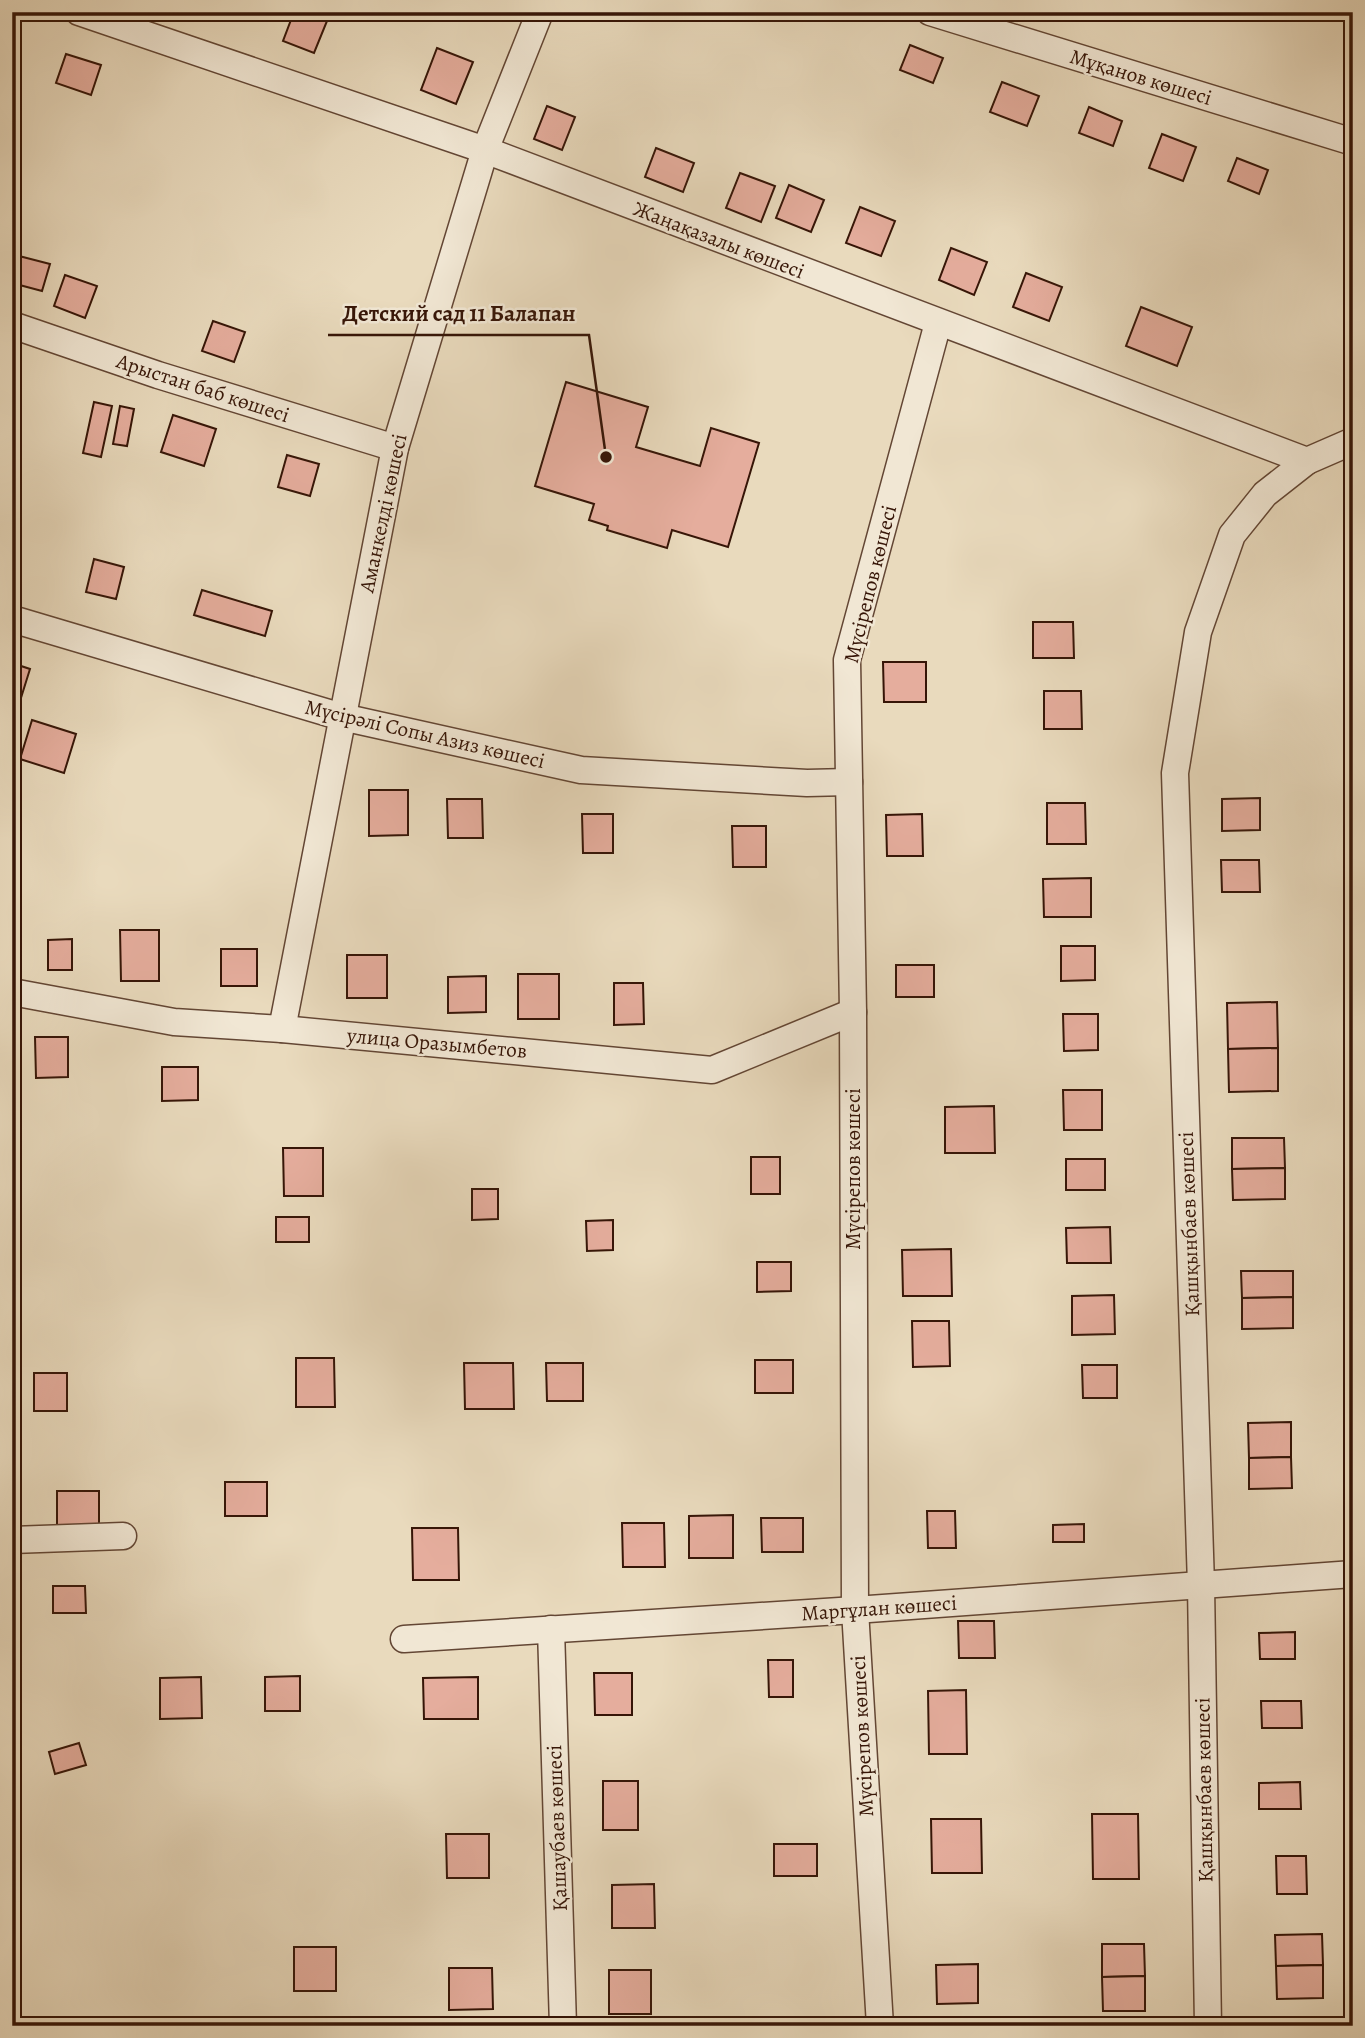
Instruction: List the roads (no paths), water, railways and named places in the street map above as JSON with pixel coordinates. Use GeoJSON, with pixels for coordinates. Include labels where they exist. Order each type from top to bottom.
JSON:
{"type":"FeatureCollection","features":[{"type":"Feature","properties":{"kind":"street","name":"Жаңақазалы көшесі"},"geometry":{"type":"LineString","coordinates":[[79,12],[485,150],[1307,461]]}},
{"type":"Feature","properties":{"kind":"street","name":"Аманкелді көшесі"},"geometry":{"type":"LineString","coordinates":[[282,1028],[395,448],[485,150],[540,12]]}},
{"type":"Feature","properties":{"kind":"street","name":"Мұқанов көшесі"},"geometry":{"type":"LineString","coordinates":[[930,12],[1353,142]]}},
{"type":"Feature","properties":{"kind":"street","name":"Мүсірепов көшесі"},"geometry":{"type":"LineString","coordinates":[[880,2026],[855,1610],[853,1012],[847,660],[938,323]]}},
{"type":"Feature","properties":{"kind":"street","name":"Арыстан баб көшесі"},"geometry":{"type":"LineString","coordinates":[[12,325],[158,375],[395,448]]}},
{"type":"Feature","properties":{"kind":"street"},"geometry":{"type":"LineString","coordinates":[[1307,461],[1353,441]]}},
{"type":"Feature","properties":{"kind":"street","name":"Қашқынбаев көшесі"},"geometry":{"type":"LineString","coordinates":[[1208,2026],[1201,1585],[1175,773],[1198,632],[1232,535],[1265,494],[1307,461]]}},
{"type":"Feature","properties":{"kind":"street","name":"Мүсірәлі Сопы Азиз көшесі"},"geometry":{"type":"LineString","coordinates":[[12,620],[342,717],[581,770],[807,783],[849,782]]}},
{"type":"Feature","properties":{"kind":"street","name":"улица Оразымбетов"},"geometry":{"type":"LineString","coordinates":[[12,992],[174,1022],[282,1028],[712,1070],[853,1012]]}},
{"type":"Feature","properties":{"kind":"street"},"geometry":{"type":"LineString","coordinates":[[12,1540],[123,1536]]}},
{"type":"Feature","properties":{"kind":"street","name":"Маргұлан көшесі"},"geometry":{"type":"LineString","coordinates":[[404,1639],[1353,1574]]}},
{"type":"Feature","properties":{"kind":"street","name":"Қашаубаев көшесі"},"geometry":{"type":"LineString","coordinates":[[551,1629],[563,2026]]}},
{"type":"Feature","properties":{"kind":"place","name":"Детский сад 11 Балапан"},"geometry":{"type":"Point","coordinates":[606,457]}}]}
